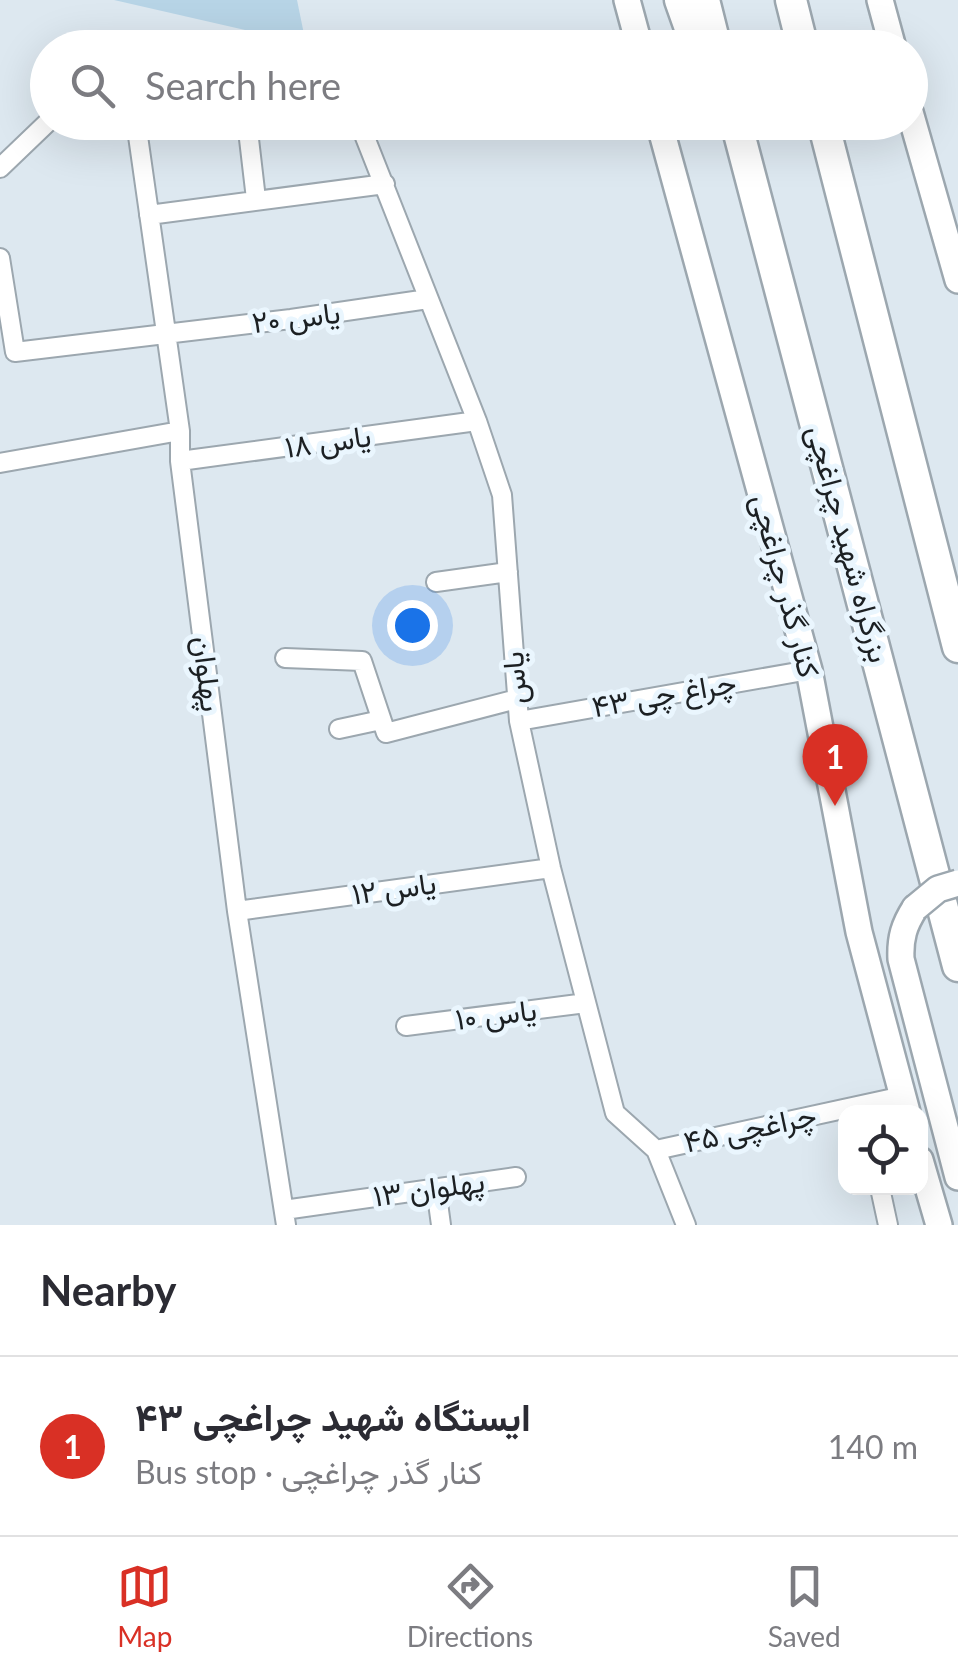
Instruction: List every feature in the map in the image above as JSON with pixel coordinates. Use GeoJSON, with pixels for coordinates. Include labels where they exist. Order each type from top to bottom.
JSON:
{"type":"FeatureCollection","features":[{"type":"Feature","properties":{"kind":"highway"},"geometry":{"type":"LineString","coordinates":[[680,0],[691,30]]}},
{"type":"Feature","properties":{"kind":"highway"},"geometry":{"type":"LineString","coordinates":[[704,0],[712,30]]}},
{"type":"Feature","properties":{"kind":"highway"},"geometry":{"type":"LineString","coordinates":[[791,0],[799,30]]}},
{"type":"Feature","properties":{"kind":"highway"},"geometry":{"type":"LineString","coordinates":[[812,0],[817,30]]}},
{"type":"Feature","properties":{"kind":"highway"},"geometry":{"type":"LineString","coordinates":[[729,140],[778,278]]}},
{"type":"Feature","properties":{"kind":"highway","name":"بزرگراه شهید چراغچی"},"geometry":{"type":"LineString","coordinates":[[741,140],[958,966]]}},
{"type":"Feature","properties":{"kind":"highway"},"geometry":{"type":"LineString","coordinates":[[828,140],[958,647]]}},
{"type":"Feature","properties":{"kind":"highway"},"geometry":{"type":"LineString","coordinates":[[837,140],[856,245]]}},
{"type":"Feature","properties":{"kind":"main road"},"geometry":{"type":"LineString","coordinates":[[627,0],[635,30]]}},
{"type":"Feature","properties":{"kind":"main road"},"geometry":{"type":"LineString","coordinates":[[880,0],[888,30]]}},
{"type":"Feature","properties":{"kind":"main road","name":"کنار گذر چراغچی"},"geometry":{"type":"LineString","coordinates":[[669,140],[809,670],[859,932],[905,1104]]}},
{"type":"Feature","properties":{"kind":"main road"},"geometry":{"type":"LineString","coordinates":[[918,140],[958,280]]}},
{"type":"Feature","properties":{"kind":"main road"},"geometry":{"type":"LineString","coordinates":[[958,884],[938,889],[915,908],[900,941],[958,1177]]}},
{"type":"Feature","properties":{"kind":"main road"},"geometry":{"type":"LineString","coordinates":[[928,1187],[939,1225]]}},
{"type":"Feature","properties":{"kind":"street"},"geometry":{"type":"LineString","coordinates":[[0,168],[30,139]]}},
{"type":"Feature","properties":{"kind":"street","name":"پهلوان"},"geometry":{"type":"LineString","coordinates":[[139,140],[180,431],[180,461],[237,911],[285,1217]]}},
{"type":"Feature","properties":{"kind":"street"},"geometry":{"type":"LineString","coordinates":[[249,140],[256,199]]}},
{"type":"Feature","properties":{"kind":"street","name":"یاس"},"geometry":{"type":"LineString","coordinates":[[367,140],[502,495],[518,721],[551,868],[615,1113],[656,1150],[686,1225]]}},
{"type":"Feature","properties":{"kind":"street"},"geometry":{"type":"LineString","coordinates":[[149,214],[385,184]]}},
{"type":"Feature","properties":{"kind":"street","name":"یاس ۲۰"},"geometry":{"type":"LineString","coordinates":[[0,258],[15,352],[428,299]]}},
{"type":"Feature","properties":{"kind":"street","name":"یاس ۱۸"},"geometry":{"type":"LineString","coordinates":[[180,461],[476,421]]}},
{"type":"Feature","properties":{"kind":"street"},"geometry":{"type":"LineString","coordinates":[[0,462],[180,431]]}},
{"type":"Feature","properties":{"kind":"street"},"geometry":{"type":"LineString","coordinates":[[436,582],[508,572]]}},
{"type":"Feature","properties":{"kind":"street"},"geometry":{"type":"LineString","coordinates":[[285,658],[362,661],[386,733],[517,699]]}},
{"type":"Feature","properties":{"kind":"street","name":"چراغ چی ۴۳"},"geometry":{"type":"LineString","coordinates":[[518,721],[809,670]]}},
{"type":"Feature","properties":{"kind":"street"},"geometry":{"type":"LineString","coordinates":[[340,729],[381,720]]}},
{"type":"Feature","properties":{"kind":"street","name":"یاس ۱۲"},"geometry":{"type":"LineString","coordinates":[[237,911],[551,868]]}},
{"type":"Feature","properties":{"kind":"street","name":"یاس ۱۰"},"geometry":{"type":"LineString","coordinates":[[406,1026],[586,1003]]}},
{"type":"Feature","properties":{"kind":"street","name":"چراغچی ۴۵"},"geometry":{"type":"LineString","coordinates":[[656,1150],[838,1114]]}},
{"type":"Feature","properties":{"kind":"street","name":"پهلوان ۱۳"},"geometry":{"type":"LineString","coordinates":[[285,1217],[516,1177]]}},
{"type":"Feature","properties":{"kind":"street"},"geometry":{"type":"LineString","coordinates":[[436,1188],[441,1225]]}},
{"type":"Feature","properties":{"kind":"street"},"geometry":{"type":"LineString","coordinates":[[882,1195],[888,1225]]}},
{"type":"Feature","properties":{"kind":"shaded area"},"geometry":{"type":"Polygon","coordinates":[[[114,0],[297,0],[303,30],[245,30],[114,0]]]}},
{"type":"Feature","properties":{"kind":"place","name":"ایستگاه شهید چراغچی ۴۳"},"geometry":{"type":"Point","coordinates":[835,806]}}]}
